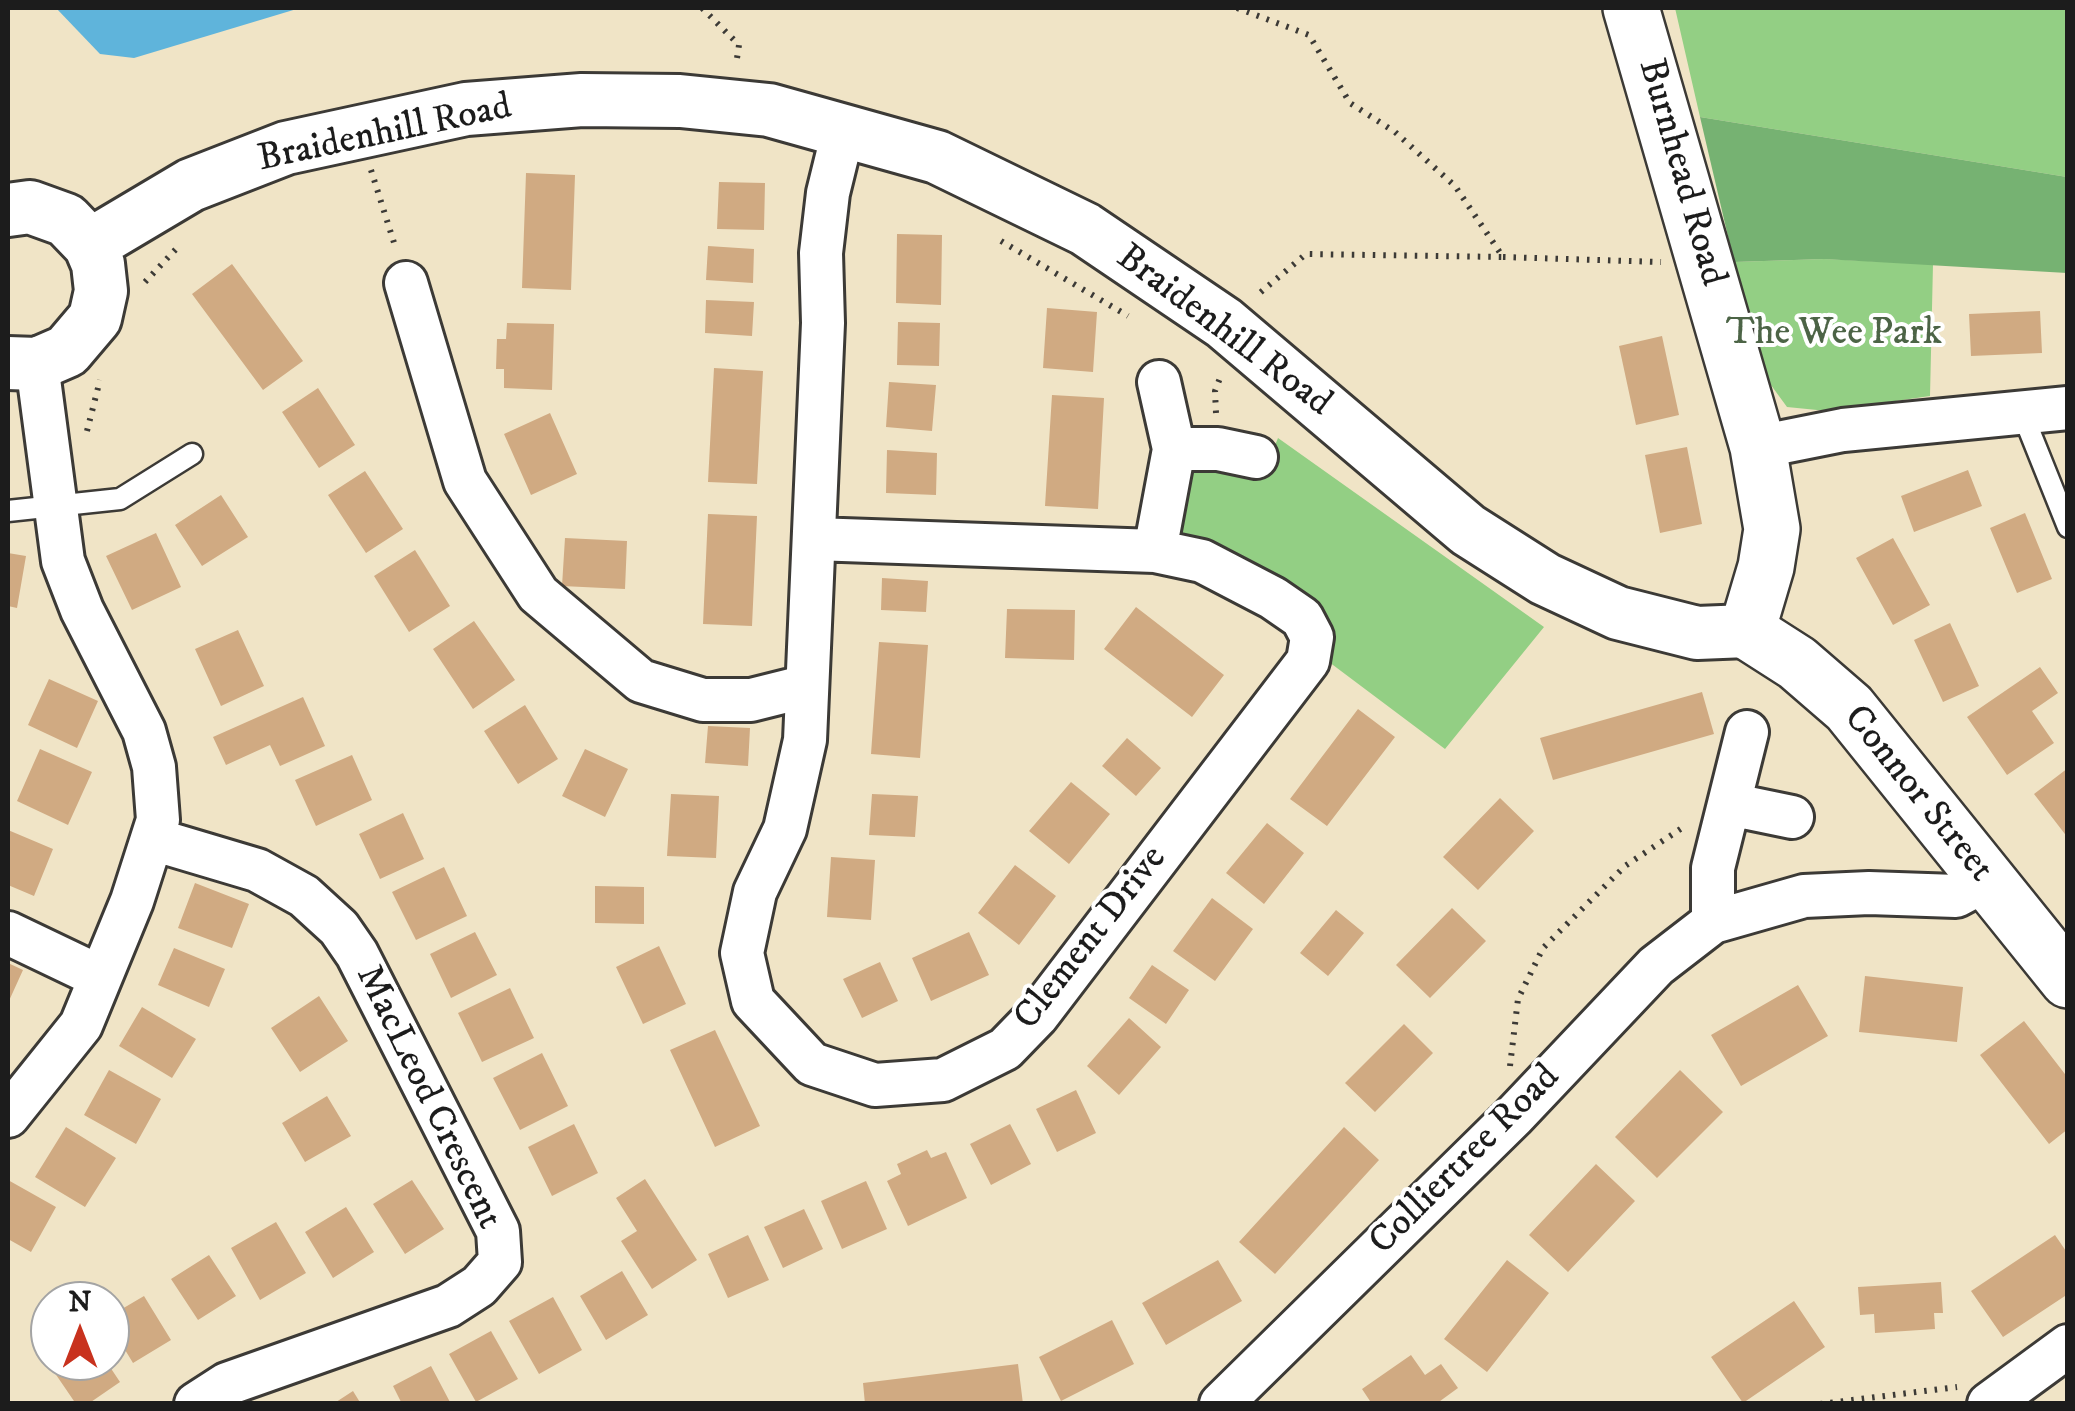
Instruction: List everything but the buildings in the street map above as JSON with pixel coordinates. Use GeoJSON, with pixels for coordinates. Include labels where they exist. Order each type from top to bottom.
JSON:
{"type":"FeatureCollection","features":[{"type":"Feature","properties":{"kind":"main road","name":"Burnhead Road"},"geometry":{"type":"LineString","coordinates":[[1632,8],[1758,447],[1772,529],[1766,568],[1747,631]]}},
{"type":"Feature","properties":{"kind":"main road","name":"Connor Street"},"geometry":{"type":"LineString","coordinates":[[1747,631],[1798,663],[1849,708],[2068,980]]}},
{"type":"Feature","properties":{"kind":"street","name":"Braidenhill Road"},"geometry":{"type":"LineString","coordinates":[[90,244],[190,185],[286,148],[466,109],[582,100],[730,106],[844,128],[937,157],[1084,229],[1224,323],[1468,530],[1545,579],[1618,613],[1697,633],[1747,631]]}},
{"type":"Feature","properties":{"kind":"street","name":"Clement Drive"},"geometry":{"type":"LineString","coordinates":[[814,540],[1155,551],[1202,561],[1302,618],[1312,636],[1308,662],[1037,1016],[1006,1048],[943,1080],[875,1085],[812,1064],[753,1000],[742,953],[756,892],[786,829],[805,740],[821,253],[828,193],[844,128]]}},
{"type":"Feature","properties":{"kind":"street"},"geometry":{"type":"LineString","coordinates":[[8,210],[30,207],[66,220],[90,244],[98,264],[101,291],[95,318],[67,351],[22,363],[56,508],[62,561],[82,610],[144,731],[154,767],[158,820],[132,901],[81,1025],[8,1116]]}},
{"type":"Feature","properties":{"kind":"street"},"geometry":{"type":"LineString","coordinates":[[406,284],[465,481],[538,594],[641,682],[703,700],[751,700],[807,686]]}},
{"type":"Feature","properties":{"kind":"street"},"geometry":{"type":"LineString","coordinates":[[1155,551],[1174,449],[1159,382]]}},
{"type":"Feature","properties":{"kind":"street"},"geometry":{"type":"LineString","coordinates":[[1758,447],[1843,430],[2068,408]]}},
{"type":"Feature","properties":{"kind":"street"},"geometry":{"type":"LineString","coordinates":[[1174,449],[1218,449],[1256,457]]}},
{"type":"Feature","properties":{"kind":"street"},"geometry":{"type":"LineString","coordinates":[[1713,922],[1712,868],[1747,732]]}},
{"type":"Feature","properties":{"kind":"street"},"geometry":{"type":"LineString","coordinates":[[1729,804],[1792,817]]}},
{"type":"Feature","properties":{"kind":"street","name":"MacLeod Crescent"},"geometry":{"type":"LineString","coordinates":[[153,838],[257,870],[304,896],[338,928],[357,954],[498,1231],[500,1262],[480,1286],[448,1306],[227,1384],[196,1404]]}},
{"type":"Feature","properties":{"kind":"street","name":"Colliertree Road"},"geometry":{"type":"LineString","coordinates":[[1221,1404],[1513,1117],[1656,966],[1713,922],[1804,896],[1869,892],[1956,896],[1986,880]]}},
{"type":"Feature","properties":{"kind":"street"},"geometry":{"type":"LineString","coordinates":[[8,933],[98,976]]}},
{"type":"Feature","properties":{"kind":"street"},"geometry":{"type":"LineString","coordinates":[[2003,1394],[2068,1346]]}},
{"type":"Feature","properties":{"kind":"lane"},"geometry":{"type":"LineString","coordinates":[[2020,410],[2068,527]]}},
{"type":"Feature","properties":{"kind":"lane"},"geometry":{"type":"LineString","coordinates":[[8,511],[120,499],[192,454]]}},
{"type":"Feature","properties":{"kind":"path"},"geometry":{"type":"LineString","coordinates":[[702,8],[739,45],[730,106]]}},
{"type":"Feature","properties":{"kind":"path"},"geometry":{"type":"LineString","coordinates":[[1237,8],[1309,35],[1350,103],[1395,132],[1455,186],[1503,257]]}},
{"type":"Feature","properties":{"kind":"path"},"geometry":{"type":"LineString","coordinates":[[359,135],[406,284]]}},
{"type":"Feature","properties":{"kind":"path"},"geometry":{"type":"LineString","coordinates":[[1224,323],[1306,254],[1680,262],[1699,240]]}},
{"type":"Feature","properties":{"kind":"path"},"geometry":{"type":"LineString","coordinates":[[1513,1117],[1510,1058],[1518,999],[1543,948],[1625,866],[1669,834],[1729,804]]}},
{"type":"Feature","properties":{"kind":"path"},"geometry":{"type":"LineString","coordinates":[[1820,1404],[2003,1394]]}},
{"type":"Feature","properties":{"kind":"green space"},"geometry":{"type":"Polygon","coordinates":[[[1675,8],[2067,8],[2067,177],[1700,117],[1675,8]]]}},
{"type":"Feature","properties":{"kind":"green space"},"geometry":{"type":"Polygon","coordinates":[[[1700,117],[2067,177],[2067,273],[1824,259],[1734,262],[1700,117]]]}},
{"type":"Feature","properties":{"kind":"green space","name":"The Wee Park"},"geometry":{"type":"Polygon","coordinates":[[[1824,259],[1933,264],[1930,396],[1827,411],[1787,407],[1768,381],[1734,262],[1824,259]]]}},
{"type":"Feature","properties":{"kind":"green space"},"geometry":{"type":"Polygon","coordinates":[[[1278,438],[1544,627],[1445,749],[1329,662],[1321,635],[1166,544],[1182,453],[1264,472],[1278,438]]]}},
{"type":"Feature","properties":{"kind":"water"},"geometry":{"type":"Polygon","coordinates":[[[56,8],[300,8],[134,58],[100,54],[56,8]]]}}]}
